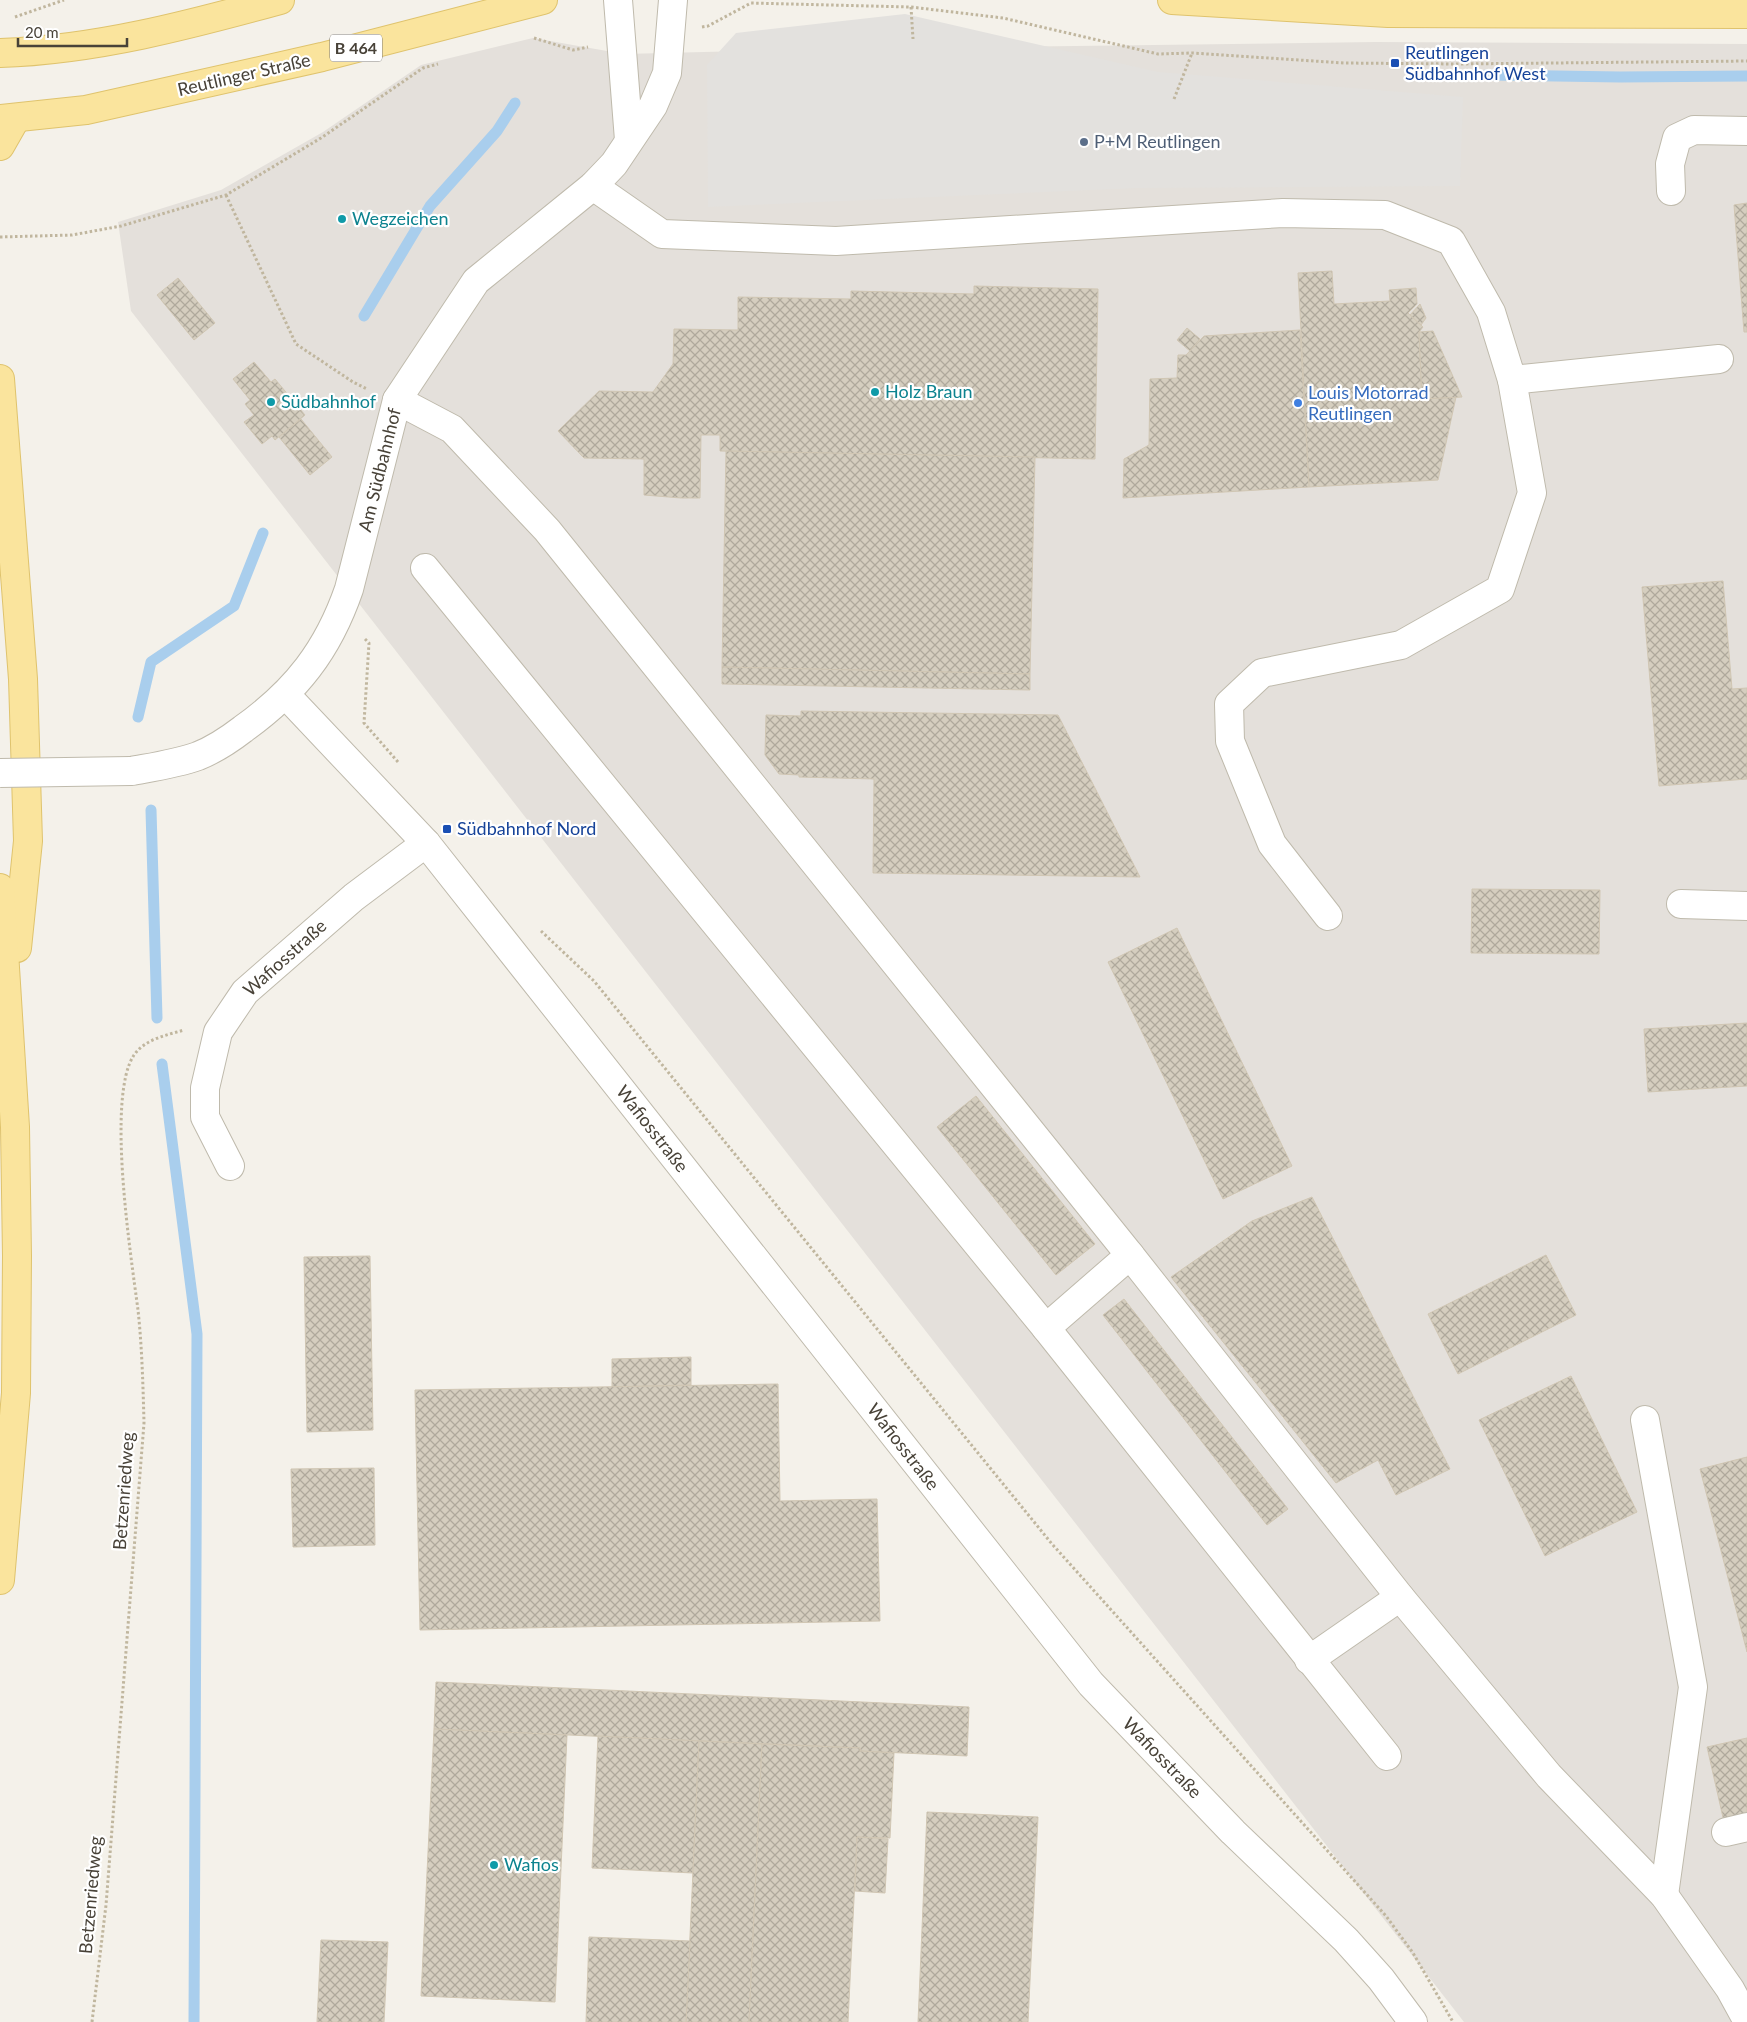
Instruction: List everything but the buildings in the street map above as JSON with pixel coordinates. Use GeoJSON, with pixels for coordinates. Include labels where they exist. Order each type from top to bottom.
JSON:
{"type":"FeatureCollection","features":[{"type":"Feature","properties":{"kind":"main road"},"geometry":{"type":"LineString","coordinates":[[0,53],[106,41],[205,20],[280,0]]}},
{"type":"Feature","properties":{"kind":"main road","name":"Reutlinger Straße"},"geometry":{"type":"LineString","coordinates":[[8,118],[86,110],[169,92],[322,57],[543,0]]}},
{"type":"Feature","properties":{"kind":"main road"},"geometry":{"type":"LineString","coordinates":[[1172,0],[1388,13],[1747,14]]}},
{"type":"Feature","properties":{"kind":"main road"},"geometry":{"type":"LineString","coordinates":[[0,146],[8,118]]}},
{"type":"Feature","properties":{"kind":"main road"},"geometry":{"type":"LineString","coordinates":[[0,379],[23,679],[28,841],[9,1027]]}},
{"type":"Feature","properties":{"kind":"main road"},"geometry":{"type":"LineString","coordinates":[[0,888],[15,1137],[17,1256],[16,1393],[0,1580]]}},
{"type":"Feature","properties":{"kind":"main road"},"geometry":{"type":"LineString","coordinates":[[0,998],[9,1027]]}},
{"type":"Feature","properties":{"kind":"street"},"geometry":{"type":"LineString","coordinates":[[618,0],[629,140]]}},
{"type":"Feature","properties":{"kind":"street","name":"Am Südbahnhof"},"geometry":{"type":"LineString","coordinates":[[0,773],[131,771],[199,756],[232,737],[286,695],[315,660],[341,614],[350,589],[397,400],[476,281],[593,186],[614,164],[653,106],[667,73],[673,0]]}},
{"type":"Feature","properties":{"kind":"street"},"geometry":{"type":"LineString","coordinates":[[1671,191],[1670,164],[1677,138],[1694,130],[1747,132]]}},
{"type":"Feature","properties":{"kind":"street"},"geometry":{"type":"LineString","coordinates":[[593,186],[662,234],[836,241],[1283,213],[1385,215],[1451,241],[1491,312],[1512,380],[1532,493],[1500,589],[1401,645],[1262,673],[1229,704],[1230,741],[1272,844],[1328,916]]}},
{"type":"Feature","properties":{"kind":"street"},"geometry":{"type":"LineString","coordinates":[[1512,380],[1718,359]]}},
{"type":"Feature","properties":{"kind":"street"},"geometry":{"type":"LineString","coordinates":[[397,400],[452,429],[547,530],[1130,1255],[1400,1597],[1549,1776],[1664,1895],[1730,1989],[1747,2020]]}},
{"type":"Feature","properties":{"kind":"street"},"geometry":{"type":"LineString","coordinates":[[425,568],[1046,1328],[1387,1756]]}},
{"type":"Feature","properties":{"kind":"street","name":"Wafiosstraße"},"geometry":{"type":"LineString","coordinates":[[286,695],[426,842],[1091,1684],[1233,1832],[1346,1940],[1381,1979],[1413,2022]]}},
{"type":"Feature","properties":{"kind":"street","name":"Wafiosstraße"},"geometry":{"type":"LineString","coordinates":[[230,1166],[205,1117],[205,1088],[218,1032],[244,992],[354,897],[426,842]]}},
{"type":"Feature","properties":{"kind":"street"},"geometry":{"type":"LineString","coordinates":[[1681,904],[1747,906]]}},
{"type":"Feature","properties":{"kind":"street"},"geometry":{"type":"LineString","coordinates":[[1046,1328],[1130,1255]]}},
{"type":"Feature","properties":{"kind":"street"},"geometry":{"type":"LineString","coordinates":[[1645,1420],[1693,1687],[1664,1895]]}},
{"type":"Feature","properties":{"kind":"street"},"geometry":{"type":"LineString","coordinates":[[1309,1660],[1400,1597]]}},
{"type":"Feature","properties":{"kind":"path"},"geometry":{"type":"LineString","coordinates":[[9,19],[64,0]]}},
{"type":"Feature","properties":{"kind":"path"},"geometry":{"type":"LineString","coordinates":[[708,26],[751,2],[911,7],[1003,18],[1158,54],[1192,53],[1354,63],[1454,64],[1747,61]]}},
{"type":"Feature","properties":{"kind":"path"},"geometry":{"type":"LineString","coordinates":[[911,7],[913,39]]}},
{"type":"Feature","properties":{"kind":"path"},"geometry":{"type":"LineString","coordinates":[[1174,99],[1192,53]]}},
{"type":"Feature","properties":{"kind":"path"},"geometry":{"type":"LineString","coordinates":[[0,237],[72,235],[121,226],[226,195],[321,138],[423,68],[442,63]]}},
{"type":"Feature","properties":{"kind":"path"},"geometry":{"type":"LineString","coordinates":[[226,195],[296,344],[353,382],[373,392],[397,400]]}},
{"type":"Feature","properties":{"kind":"path"},"geometry":{"type":"LineString","coordinates":[[341,614],[369,644],[364,723],[403,767]]}},
{"type":"Feature","properties":{"kind":"path"},"geometry":{"type":"LineString","coordinates":[[539,930],[594,981],[1052,1544],[1386,1916],[1413,1952],[1453,2022]]}},
{"type":"Feature","properties":{"kind":"path","name":"Betzenriedweg"},"geometry":{"type":"LineString","coordinates":[[92,2022],[106,1905],[144,1423],[143,1373],[138,1310],[130,1265],[122,1150],[122,1101],[125,1074],[135,1054],[154,1039],[186,1030],[218,1032]]}},
{"type":"Feature","properties":{"kind":"shaded area","name":"P+M Reutlingen"},"geometry":{"type":"Polygon","coordinates":[[[905,14],[1158,72],[1463,97],[1460,186],[1137,188],[708,207],[707,65],[736,33],[905,14]]]}},
{"type":"Feature","properties":{"kind":"shaded area"},"geometry":{"type":"Polygon","coordinates":[[[533,38],[624,54],[779,50],[1375,42],[1747,44],[1747,2022],[1464,2022],[131,311],[118,222],[221,190],[323,132],[421,65],[533,38]]]}},
{"type":"Feature","properties":{"kind":"waterway"},"geometry":{"type":"LineString","coordinates":[[1486,75],[1747,76]]}},
{"type":"Feature","properties":{"kind":"waterway"},"geometry":{"type":"LineString","coordinates":[[364,316],[430,206],[497,131],[515,103]]}},
{"type":"Feature","properties":{"kind":"waterway"},"geometry":{"type":"LineString","coordinates":[[138,717],[151,662],[234,606],[263,533]]}},
{"type":"Feature","properties":{"kind":"waterway"},"geometry":{"type":"LineString","coordinates":[[151,810],[157,1018]]}},
{"type":"Feature","properties":{"kind":"waterway"},"geometry":{"type":"LineString","coordinates":[[162,1064],[197,1334],[194,2022]]}},
{"type":"Feature","properties":{"kind":"place","name":"Reutlingen Südbahnhof West"},"geometry":{"type":"Point","coordinates":[1395,63]}},
{"type":"Feature","properties":{"kind":"place","name":"P+M Reutlingen"},"geometry":{"type":"Point","coordinates":[1084,142]}},
{"type":"Feature","properties":{"kind":"place","name":"Wegzeichen"},"geometry":{"type":"Point","coordinates":[342,219]}},
{"type":"Feature","properties":{"kind":"place","name":"Holz Braun"},"geometry":{"type":"Point","coordinates":[875,392]}},
{"type":"Feature","properties":{"kind":"place","name":"Südbahnhof"},"geometry":{"type":"Point","coordinates":[271,402]}},
{"type":"Feature","properties":{"kind":"place","name":"Louis Motorrad Reutlingen"},"geometry":{"type":"Point","coordinates":[1298,403]}},
{"type":"Feature","properties":{"kind":"place","name":"Südbahnhof Nord"},"geometry":{"type":"Point","coordinates":[447,829]}},
{"type":"Feature","properties":{"kind":"place","name":"Wafios"},"geometry":{"type":"Point","coordinates":[494,1865]}}]}
